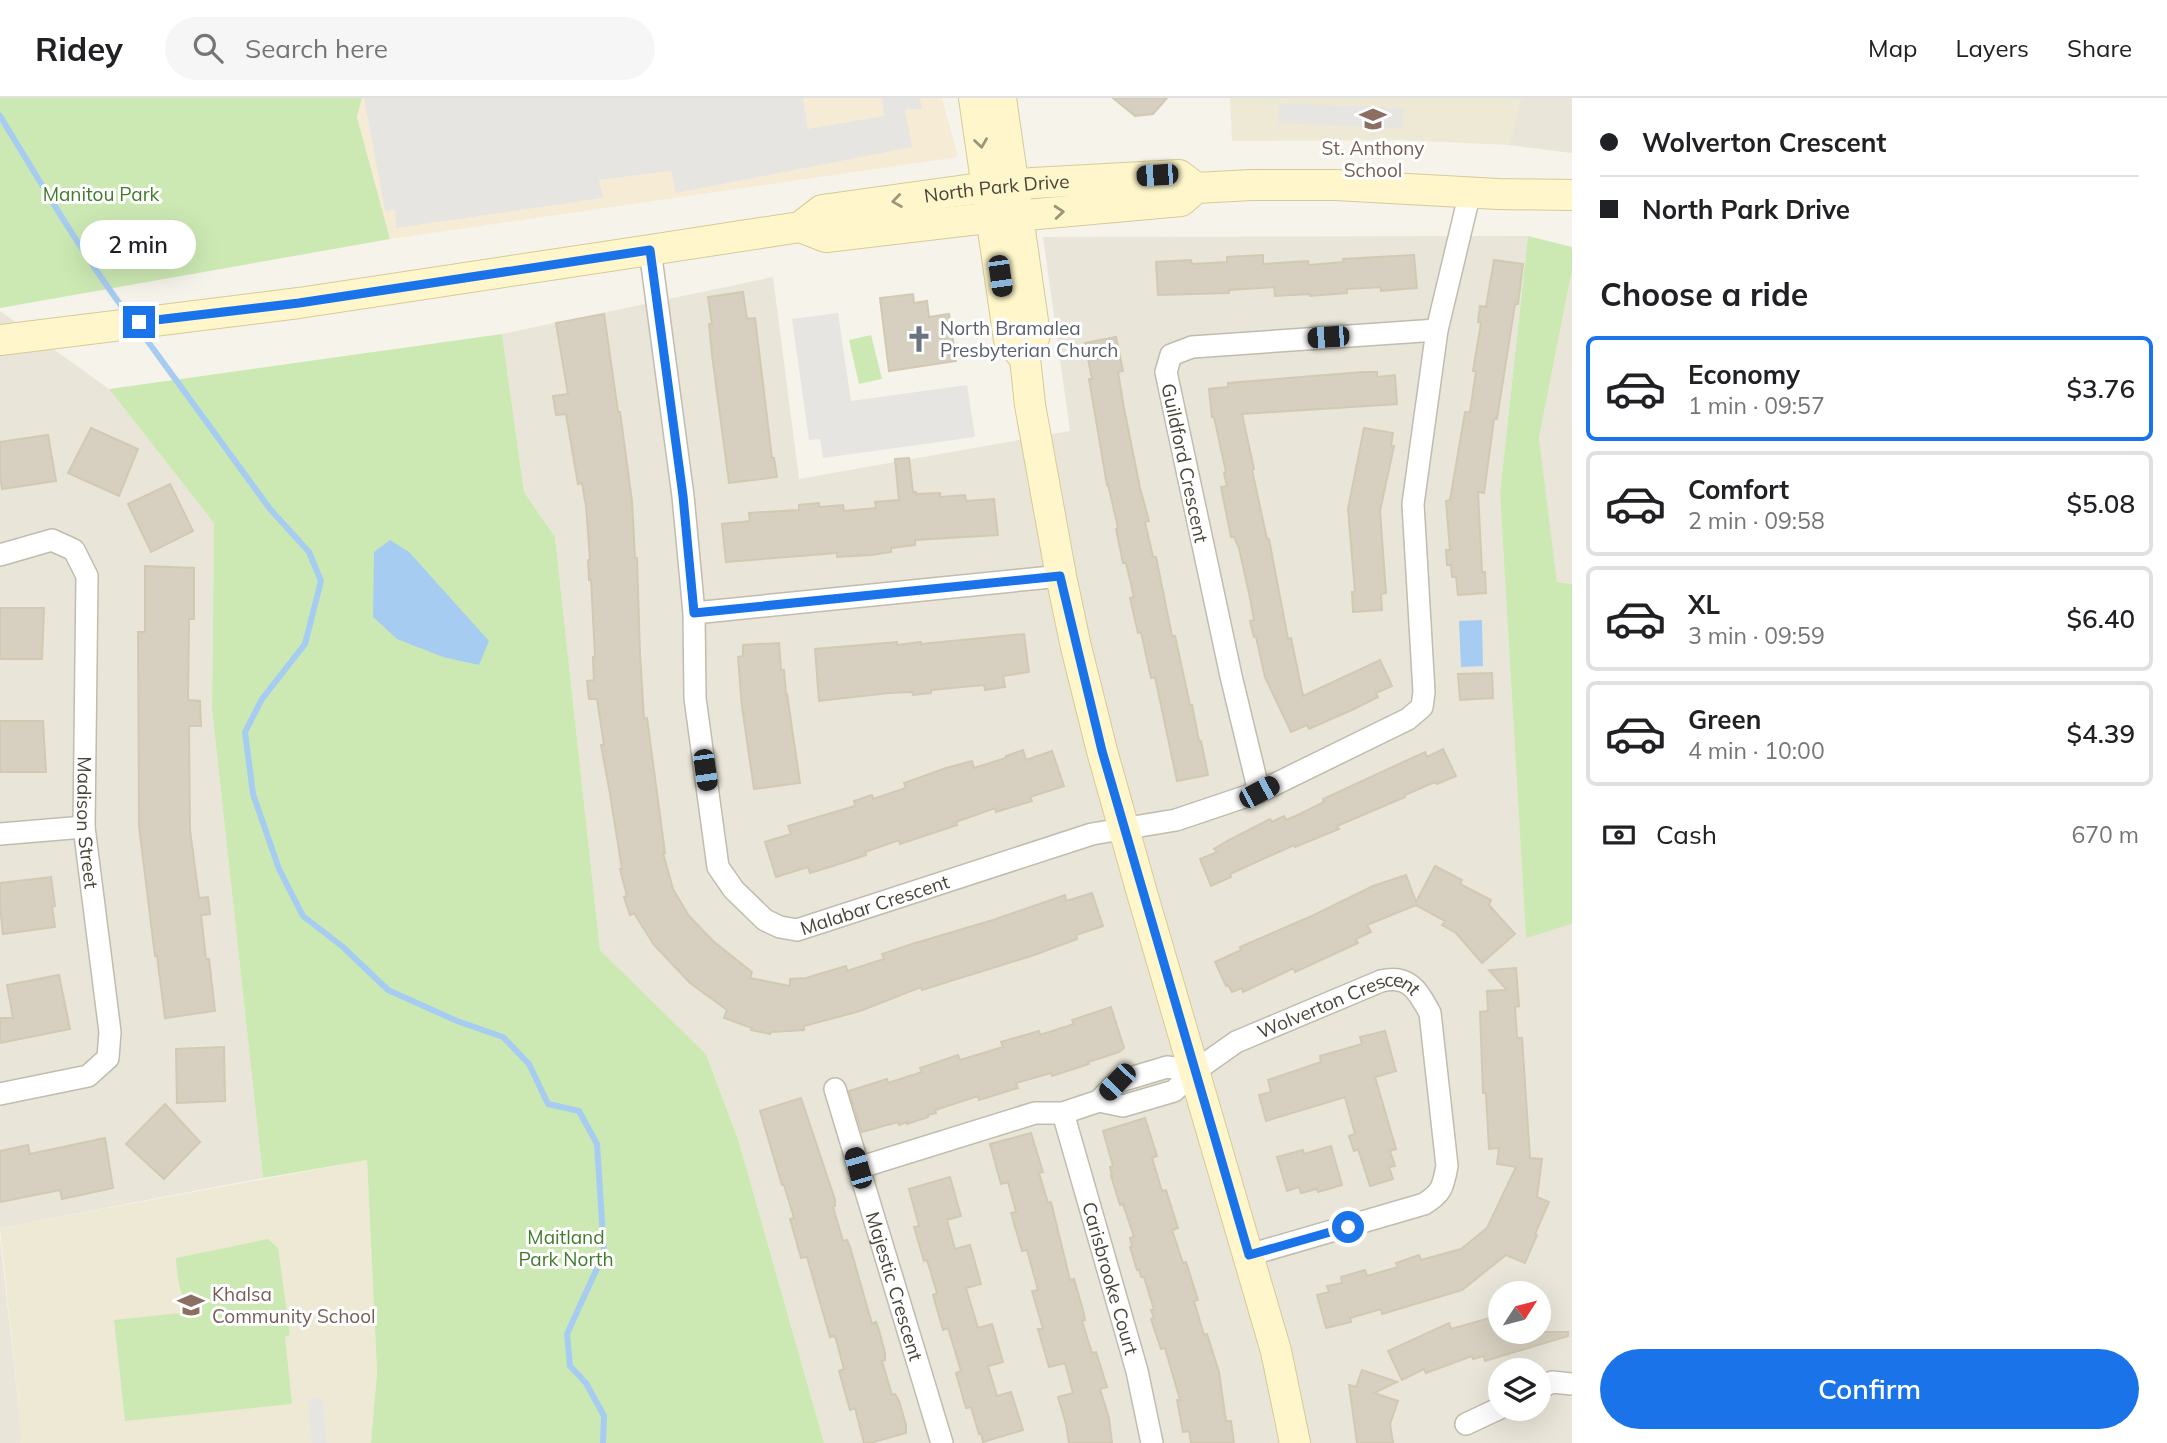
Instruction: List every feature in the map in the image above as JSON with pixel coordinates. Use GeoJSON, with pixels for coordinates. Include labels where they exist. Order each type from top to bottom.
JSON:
{"type":"FeatureCollection","features":[{"type":"Feature","properties":{"kind":"main road"},"geometry":{"type":"LineString","coordinates":[[974,98],[1000,187]]}},
{"type":"Feature","properties":{"kind":"main road"},"geometry":{"type":"LineString","coordinates":[[1001,98],[1000,187],[1004,217],[1035,335],[1025,358],[1030,405],[1060,576],[1102,751],[1276,1351],[1295,1443]]}},
{"type":"Feature","properties":{"kind":"main road","name":"North Park Drive"},"geometry":{"type":"LineString","coordinates":[[0,340],[299,303],[650,250],[800,227],[822,210],[1000,187],[1180,175],[1196,188]]}},
{"type":"Feature","properties":{"kind":"main road","name":"North Park Drive"},"geometry":{"type":"LineString","coordinates":[[800,227],[826,237],[1181,201],[1196,188],[1251,185],[1336,185],[1572,195]]}},
{"type":"Feature","properties":{"kind":"street"},"geometry":{"type":"LineString","coordinates":[[1124,829],[1176,820],[1259,792],[1408,719],[1422,707],[1413,504],[1437,330],[1470,192]]}},
{"type":"Feature","properties":{"kind":"street","name":"Malabar Crescent"},"geometry":{"type":"LineString","coordinates":[[650,250],[683,496],[694,613],[695,698],[718,867],[734,890],[765,920],[780,927],[797,930],[1092,835],[1124,829]]}},
{"type":"Feature","properties":{"kind":"street","name":"Guildford Crescent"},"geometry":{"type":"LineString","coordinates":[[1259,792],[1231,676],[1166,372],[1171,355],[1192,347],[1437,330]]}},
{"type":"Feature","properties":{"kind":"street","name":"Madison Street"},"geometry":{"type":"LineString","coordinates":[[0,555],[52,540],[74,550],[87,576],[84,827],[110,1032],[108,1058],[88,1076],[0,1094]]}},
{"type":"Feature","properties":{"kind":"street"},"geometry":{"type":"LineString","coordinates":[[694,613],[1060,576]]}},
{"type":"Feature","properties":{"kind":"street"},"geometry":{"type":"LineString","coordinates":[[0,834],[84,827]]}},
{"type":"Feature","properties":{"kind":"street","name":"Wolverton Crescent"},"geometry":{"type":"LineString","coordinates":[[1195,1071],[1236,1042],[1393,978],[1407,982],[1420,995],[1430,1013],[1447,1166],[1444,1185],[1437,1196],[1424,1204],[1249,1255]]}},
{"type":"Feature","properties":{"kind":"street"},"geometry":{"type":"LineString","coordinates":[[858,1168],[1035,1113],[1063,1113],[1099,1101],[1123,1106],[1174,1091],[1195,1071]]}},
{"type":"Feature","properties":{"kind":"street","name":"Majestic Crescent"},"geometry":{"type":"LineString","coordinates":[[835,1089],[942,1443]]}},
{"type":"Feature","properties":{"kind":"street","name":"Carisbrooke Court"},"geometry":{"type":"LineString","coordinates":[[1063,1113],[1137,1370],[1152,1443]]}},
{"type":"Feature","properties":{"kind":"street"},"geometry":{"type":"LineString","coordinates":[[1551,1382],[1572,1384]]}},
{"type":"Feature","properties":{"kind":"street"},"geometry":{"type":"LineString","coordinates":[[1466,1424],[1488,1414]]}},
{"type":"Feature","properties":{"kind":"shaded area"},"geometry":{"type":"Polygon","coordinates":[[[362,98],[942,98],[958,157],[390,239],[357,117],[362,98]]]}},
{"type":"Feature","properties":{"kind":"shaded area"},"geometry":{"type":"Polygon","coordinates":[[[364,98],[803,98],[808,129],[884,116],[882,98],[920,98],[922,109],[905,110],[912,147],[676,193],[671,171],[599,180],[603,198],[396,228],[395,210],[385,211],[364,98]]]}},
{"type":"Feature","properties":{"kind":"shaded area","name":"St. Anthony School"},"geometry":{"type":"Polygon","coordinates":[[[1230,98],[1521,98],[1509,145],[1400,140],[1232,141],[1230,98]]]}},
{"type":"Feature","properties":{"kind":"shaded area"},"geometry":{"type":"Polygon","coordinates":[[[1521,98],[1572,98],[1572,153],[1509,145],[1521,98]]]}},
{"type":"Feature","properties":{"kind":"shaded area"},"geometry":{"type":"Polygon","coordinates":[[[1279,103],[1403,108],[1402,128],[1278,123],[1279,103]]]}},
{"type":"Feature","properties":{"kind":"shaded area"},"geometry":{"type":"Polygon","coordinates":[[[1528,236],[1500,493],[1526,937],[1572,924],[1572,1443],[824,1443],[739,1142],[706,1054],[600,950],[555,537],[524,492],[502,334],[773,277],[799,479],[1070,431],[1043,237],[1528,236]]]}},
{"type":"Feature","properties":{"kind":"shaded area"},"geometry":{"type":"Polygon","coordinates":[[[1572,270],[1572,584],[1557,582],[1539,438],[1572,270]]]}},
{"type":"Feature","properties":{"kind":"shaded area"},"geometry":{"type":"Polygon","coordinates":[[[0,311],[109,389],[214,523],[212,709],[263,1178],[0,1228],[0,311]]]}},
{"type":"Feature","properties":{"kind":"shaded area"},"geometry":{"type":"Polygon","coordinates":[[[838,313],[851,401],[967,385],[975,437],[823,458],[820,439],[809,440],[792,319],[838,313]]]}},
{"type":"Feature","properties":{"kind":"shaded area","name":"Khalsa Community School"},"geometry":{"type":"Polygon","coordinates":[[[367,1160],[377,1372],[371,1443],[20,1443],[22,1438],[0,1228],[367,1160]]]}},
{"type":"Feature","properties":{"kind":"shaded area"},"geometry":{"type":"Polygon","coordinates":[[[0,1238],[22,1438],[20,1443],[0,1443],[0,1238]]]}},
{"type":"Feature","properties":{"kind":"shaded area"},"geometry":{"type":"Polygon","coordinates":[[[322,1398],[327,1443],[312,1443],[308,1399],[322,1398]]]}},
{"type":"Feature","properties":{"kind":"green space","name":"Manitou Park"},"geometry":{"type":"Polygon","coordinates":[[[0,98],[362,98],[357,117],[390,239],[0,308],[0,98]]]}},
{"type":"Feature","properties":{"kind":"green space"},"geometry":{"type":"Polygon","coordinates":[[[1528,236],[1572,247],[1572,270],[1539,438],[1557,582],[1572,584],[1572,924],[1526,938],[1500,493],[1528,236]]]}},
{"type":"Feature","properties":{"kind":"green space","name":"Maitland Park North"},"geometry":{"type":"Polygon","coordinates":[[[502,334],[524,492],[555,537],[600,950],[706,1054],[739,1142],[824,1443],[371,1443],[377,1372],[367,1160],[263,1178],[212,709],[214,523],[109,389],[502,334]]]}},
{"type":"Feature","properties":{"kind":"green space"},"geometry":{"type":"Polygon","coordinates":[[[871,335],[882,379],[859,384],[849,340],[871,335]]]}},
{"type":"Feature","properties":{"kind":"green space"},"geometry":{"type":"Polygon","coordinates":[[[268,1239],[278,1248],[290,1335],[285,1337],[292,1404],[125,1421],[114,1320],[191,1312],[180,1287],[176,1258],[268,1239]]]}},
{"type":"Feature","properties":{"kind":"water"},"geometry":{"type":"Polygon","coordinates":[[[390,540],[409,552],[489,641],[479,665],[443,657],[397,639],[373,617],[374,552],[390,540]]]}},
{"type":"Feature","properties":{"kind":"water"},"geometry":{"type":"Polygon","coordinates":[[[1482,620],[1483,666],[1461,667],[1459,621],[1482,620]]]}},
{"type":"Feature","properties":{"kind":"building"},"geometry":{"type":"Polygon","coordinates":[[[1113,98],[1167,98],[1153,114],[1135,116],[1113,98]]]}},
{"type":"Feature","properties":{"kind":"building"},"geometry":{"type":"Polygon","coordinates":[[[1263,255],[1263,264],[1308,261],[1309,265],[1344,262],[1343,259],[1414,255],[1417,288],[1381,291],[1381,287],[1347,289],[1347,293],[1310,296],[1275,296],[1274,287],[1229,290],[1229,293],[1158,295],[1156,262],[1227,262],[1227,257],[1263,255]]]}},
{"type":"Feature","properties":{"kind":"building"},"geometry":{"type":"Polygon","coordinates":[[[1494,260],[1523,264],[1497,419],[1494,419],[1484,493],[1478,492],[1482,572],[1485,572],[1486,593],[1458,595],[1456,577],[1452,577],[1451,565],[1447,565],[1446,550],[1450,550],[1446,501],[1450,500],[1465,412],[1470,412],[1481,323],[1478,322],[1480,306],[1486,307],[1494,260]]]}},
{"type":"Feature","properties":{"kind":"building"},"geometry":{"type":"Polygon","coordinates":[[[743,292],[747,319],[755,318],[772,458],[777,477],[729,483],[712,355],[709,324],[712,324],[708,297],[743,292]]]}},
{"type":"Feature","properties":{"kind":"building","name":"North Bramalea Presbyterian Church"},"geometry":{"type":"Polygon","coordinates":[[[913,294],[914,303],[927,301],[929,317],[949,314],[956,361],[889,371],[880,298],[913,294]]]}},
{"type":"Feature","properties":{"kind":"building"},"geometry":{"type":"Polygon","coordinates":[[[604,314],[632,501],[644,719],[647,718],[663,853],[673,889],[689,916],[713,941],[752,972],[750,978],[790,986],[790,979],[806,978],[846,966],[847,971],[884,959],[882,954],[1065,895],[1066,901],[1092,893],[1103,926],[1076,935],[1077,939],[1034,955],[922,990],[921,987],[860,1011],[804,1026],[804,1030],[770,1034],[751,1030],[752,1028],[724,1018],[727,1010],[690,983],[654,945],[634,913],[630,915],[624,897],[627,896],[620,869],[601,745],[604,745],[597,699],[589,699],[587,681],[594,680],[595,657],[586,506],[582,483],[578,484],[566,414],[556,415],[553,396],[568,394],[556,323],[604,314]]]}},
{"type":"Feature","properties":{"kind":"building"},"geometry":{"type":"Polygon","coordinates":[[[1116,337],[1123,371],[1118,372],[1124,408],[1149,521],[1145,522],[1153,557],[1156,557],[1172,636],[1175,636],[1208,775],[1177,781],[1155,677],[1151,678],[1130,598],[1134,597],[1126,563],[1123,563],[1089,379],[1092,379],[1085,343],[1116,337]]]}},
{"type":"Feature","properties":{"kind":"building"},"geometry":{"type":"Polygon","coordinates":[[[1377,372],[1377,377],[1395,375],[1397,404],[1242,414],[1288,639],[1291,638],[1303,696],[1380,660],[1392,686],[1376,693],[1378,697],[1354,709],[1309,729],[1307,725],[1291,732],[1265,677],[1250,621],[1254,620],[1250,598],[1239,548],[1234,537],[1231,537],[1221,487],[1227,486],[1226,472],[1212,417],[1209,389],[1228,387],[1228,383],[1377,372]]]}},
{"type":"Feature","properties":{"kind":"building"},"geometry":{"type":"Polygon","coordinates":[[[91,428],[138,449],[119,496],[68,473],[91,428]]]}},
{"type":"Feature","properties":{"kind":"building"},"geometry":{"type":"Polygon","coordinates":[[[1364,428],[1393,433],[1391,446],[1394,446],[1380,511],[1386,593],[1381,594],[1382,610],[1353,612],[1352,592],[1355,592],[1348,509],[1364,428]]]}},
{"type":"Feature","properties":{"kind":"building"},"geometry":{"type":"Polygon","coordinates":[[[48,435],[56,481],[2,489],[0,442],[48,435]]]}},
{"type":"Feature","properties":{"kind":"building"},"geometry":{"type":"Polygon","coordinates":[[[909,458],[913,492],[917,494],[940,493],[940,497],[965,495],[966,501],[994,499],[998,535],[915,540],[915,545],[891,548],[891,552],[871,555],[837,557],[837,553],[726,562],[722,524],[750,521],[749,513],[799,510],[799,505],[843,505],[844,511],[876,508],[875,502],[899,500],[895,459],[909,458]]]}},
{"type":"Feature","properties":{"kind":"building"},"geometry":{"type":"Polygon","coordinates":[[[170,484],[193,531],[151,552],[128,504],[170,484]]]}},
{"type":"Feature","properties":{"kind":"building"},"geometry":{"type":"Polygon","coordinates":[[[145,566],[194,568],[194,619],[189,619],[188,700],[200,701],[201,726],[189,726],[190,830],[199,898],[208,897],[210,914],[201,915],[215,1011],[165,1018],[139,826],[138,632],[145,632],[145,566]]]}},
{"type":"Feature","properties":{"kind":"building"},"geometry":{"type":"Polygon","coordinates":[[[0,608],[44,608],[42,659],[0,659],[0,608]]]}},
{"type":"Feature","properties":{"kind":"building"},"geometry":{"type":"Polygon","coordinates":[[[1024,634],[1029,672],[1003,676],[1005,687],[985,690],[984,685],[931,690],[931,693],[913,695],[912,692],[889,693],[819,701],[815,649],[897,642],[897,645],[921,644],[1024,634]]]}},
{"type":"Feature","properties":{"kind":"building"},"geometry":{"type":"Polygon","coordinates":[[[779,643],[800,783],[754,789],[738,657],[743,656],[743,645],[779,643]]]}},
{"type":"Feature","properties":{"kind":"building"},"geometry":{"type":"Polygon","coordinates":[[[1492,673],[1493,698],[1460,700],[1458,674],[1492,673]]]}},
{"type":"Feature","properties":{"kind":"building"},"geometry":{"type":"Polygon","coordinates":[[[0,721],[43,721],[46,772],[0,772],[0,721]]]}},
{"type":"Feature","properties":{"kind":"building"},"geometry":{"type":"Polygon","coordinates":[[[1443,749],[1456,776],[1405,795],[1337,826],[1339,829],[1295,847],[1294,845],[1230,874],[1231,877],[1211,886],[1200,859],[1217,852],[1214,849],[1227,841],[1270,819],[1272,822],[1284,816],[1286,820],[1300,814],[1324,802],[1323,799],[1425,752],[1427,757],[1443,749]]]}},
{"type":"Feature","properties":{"kind":"building"},"geometry":{"type":"Polygon","coordinates":[[[1023,750],[1026,760],[1052,751],[1064,786],[1030,797],[1032,801],[996,812],[995,808],[956,822],[957,825],[900,844],[899,840],[833,866],[810,873],[808,867],[776,877],[765,842],[791,834],[788,826],[855,806],[854,801],[872,795],[873,799],[906,788],[904,783],[946,768],[972,761],[974,768],[1023,750]]]}},
{"type":"Feature","properties":{"kind":"building"},"geometry":{"type":"Polygon","coordinates":[[[1435,866],[1462,880],[1460,884],[1491,900],[1489,905],[1515,934],[1482,963],[1456,933],[1442,925],[1445,921],[1416,905],[1367,925],[1371,932],[1356,939],[1358,943],[1295,972],[1294,968],[1243,992],[1242,988],[1232,992],[1228,985],[1226,986],[1215,962],[1241,950],[1240,947],[1373,886],[1406,875],[1416,902],[1435,866]]]}},
{"type":"Feature","properties":{"kind":"building"},"geometry":{"type":"Polygon","coordinates":[[[51,877],[55,927],[3,934],[0,883],[51,877]]]}},
{"type":"Feature","properties":{"kind":"building"},"geometry":{"type":"Polygon","coordinates":[[[1516,968],[1519,1006],[1515,1007],[1517,1038],[1522,1038],[1530,1158],[1542,1159],[1537,1197],[1549,1202],[1525,1263],[1506,1255],[1462,1290],[1382,1314],[1381,1309],[1350,1318],[1351,1322],[1326,1328],[1317,1295],[1329,1292],[1327,1286],[1342,1283],[1341,1277],[1365,1270],[1367,1276],[1398,1267],[1396,1263],[1419,1255],[1421,1260],[1461,1249],[1487,1228],[1516,1167],[1497,1164],[1499,1148],[1489,1149],[1486,1093],[1483,1093],[1480,1012],[1488,1011],[1487,991],[1507,990],[1489,970],[1516,968]]]}},
{"type":"Feature","properties":{"kind":"building"},"geometry":{"type":"Polygon","coordinates":[[[59,975],[70,1029],[0,1043],[0,1018],[13,1018],[7,985],[59,975]]]}},
{"type":"Feature","properties":{"kind":"building"},"geometry":{"type":"Polygon","coordinates":[[[1111,1007],[1124,1048],[1119,1052],[1052,1076],[1051,1073],[1016,1083],[1018,1088],[979,1100],[978,1096],[935,1110],[936,1113],[928,1117],[907,1124],[899,1125],[898,1122],[862,1132],[849,1091],[922,1072],[920,1068],[958,1055],[960,1060],[1003,1047],[1001,1042],[1039,1031],[1040,1035],[1074,1024],[1072,1020],[1111,1007]]]}},
{"type":"Feature","properties":{"kind":"building"},"geometry":{"type":"Polygon","coordinates":[[[1385,1031],[1396,1071],[1375,1077],[1396,1149],[1390,1151],[1395,1166],[1389,1167],[1393,1179],[1370,1186],[1358,1149],[1354,1151],[1349,1136],[1355,1134],[1345,1097],[1266,1121],[1259,1095],[1271,1092],[1268,1080],[1321,1062],[1320,1056],[1362,1044],[1360,1037],[1385,1031]]]}},
{"type":"Feature","properties":{"kind":"building"},"geometry":{"type":"Polygon","coordinates":[[[224,1047],[225,1101],[177,1103],[176,1049],[224,1047]]]}},
{"type":"Feature","properties":{"kind":"building"},"geometry":{"type":"Polygon","coordinates":[[[801,1098],[835,1200],[833,1207],[843,1241],[847,1240],[850,1247],[872,1324],[876,1322],[879,1330],[885,1353],[885,1360],[882,1361],[892,1395],[895,1394],[899,1401],[906,1425],[906,1433],[870,1443],[864,1443],[855,1408],[850,1410],[839,1371],[844,1369],[835,1336],[830,1337],[807,1257],[801,1258],[790,1219],[794,1218],[760,1111],[801,1098]]]}},
{"type":"Feature","properties":{"kind":"building"},"geometry":{"type":"Polygon","coordinates":[[[165,1104],[200,1142],[164,1179],[126,1144],[165,1104]]]}},
{"type":"Feature","properties":{"kind":"building"},"geometry":{"type":"Polygon","coordinates":[[[1145,1118],[1157,1156],[1152,1158],[1162,1191],[1166,1190],[1178,1228],[1172,1230],[1183,1263],[1186,1262],[1198,1300],[1194,1301],[1204,1335],[1207,1334],[1219,1372],[1226,1421],[1231,1421],[1234,1443],[1191,1443],[1189,1431],[1183,1432],[1177,1400],[1180,1400],[1165,1348],[1161,1349],[1151,1319],[1154,1318],[1151,1310],[1154,1310],[1144,1277],[1141,1277],[1139,1269],[1137,1270],[1130,1247],[1130,1238],[1134,1237],[1111,1176],[1110,1167],[1113,1166],[1103,1131],[1145,1118]]]}},
{"type":"Feature","properties":{"kind":"building"},"geometry":{"type":"Polygon","coordinates":[[[1031,1133],[1043,1172],[1039,1173],[1048,1203],[1051,1202],[1070,1280],[1074,1279],[1083,1310],[1085,1320],[1082,1321],[1092,1353],[1096,1352],[1107,1387],[1100,1389],[1109,1418],[1112,1443],[1069,1443],[1058,1397],[1073,1393],[1065,1363],[1049,1367],[1038,1329],[1043,1329],[1032,1291],[1038,1290],[1027,1250],[1022,1251],[1011,1213],[1016,1212],[1008,1182],[1001,1184],[990,1144],[1031,1133]]]}},
{"type":"Feature","properties":{"kind":"building"},"geometry":{"type":"Polygon","coordinates":[[[105,1138],[113,1188],[62,1199],[60,1190],[0,1202],[0,1151],[28,1145],[30,1154],[105,1138]]]}},
{"type":"Feature","properties":{"kind":"building"},"geometry":{"type":"Polygon","coordinates":[[[1331,1146],[1342,1185],[1318,1192],[1317,1189],[1301,1193],[1299,1187],[1287,1191],[1277,1157],[1303,1150],[1304,1154],[1331,1146]]]}},
{"type":"Feature","properties":{"kind":"building"},"geometry":{"type":"Polygon","coordinates":[[[950,1177],[961,1216],[947,1220],[955,1249],[970,1245],[981,1284],[966,1288],[978,1328],[992,1324],[1003,1362],[988,1366],[997,1396],[1011,1392],[1023,1430],[983,1442],[971,1407],[966,1408],[956,1373],[961,1371],[948,1328],[943,1330],[933,1295],[937,1293],[914,1227],[919,1226],[909,1189],[950,1177]]]}},
{"type":"Feature","properties":{"kind":"building"},"geometry":{"type":"Polygon","coordinates":[[[1488,1318],[1488,1344],[1541,1344],[1485,1361],[1484,1356],[1473,1359],[1472,1356],[1426,1373],[1424,1369],[1402,1380],[1388,1351],[1449,1323],[1451,1329],[1488,1318]]]}},
{"type":"Feature","properties":{"kind":"building"},"geometry":{"type":"Polygon","coordinates":[[[1551,1332],[1568,1332],[1568,1336],[1551,1341],[1551,1332]]]}},
{"type":"Feature","properties":{"kind":"building"},"geometry":{"type":"Polygon","coordinates":[[[1362,1370],[1397,1382],[1374,1393],[1398,1401],[1390,1424],[1393,1443],[1357,1443],[1349,1385],[1356,1387],[1362,1370]]]}},
{"type":"Feature","properties":{"kind":"waterway"},"geometry":{"type":"LineString","coordinates":[[0,116],[78,242],[128,315]]}},
{"type":"Feature","properties":{"kind":"waterway"},"geometry":{"type":"LineString","coordinates":[[141,332],[270,509],[309,552],[321,581],[305,644],[262,699],[245,732],[253,794],[279,869],[303,916],[343,947],[388,990],[457,1021],[503,1037],[529,1064],[548,1104],[579,1111],[597,1144],[604,1253],[567,1334],[570,1366],[586,1383],[604,1416],[603,1443]]}},
{"type":"Feature","properties":{"kind":"place","name":"St. Anthony School"},"geometry":{"type":"Point","coordinates":[1373,119]}},
{"type":"Feature","properties":{"kind":"place","name":"North Bramalea Presbyterian Church"},"geometry":{"type":"Point","coordinates":[919,339]}},
{"type":"Feature","properties":{"kind":"place","name":"Khalsa Community School"},"geometry":{"type":"Point","coordinates":[191,1305]}},
{"type":"Feature","properties":{"kind":"route"},"geometry":{"type":"LineString","coordinates":[[139,322],[299,303],[650,250],[683,496],[694,613],[1060,576],[1102,751],[1249,1255],[1348,1227]]}}]}
